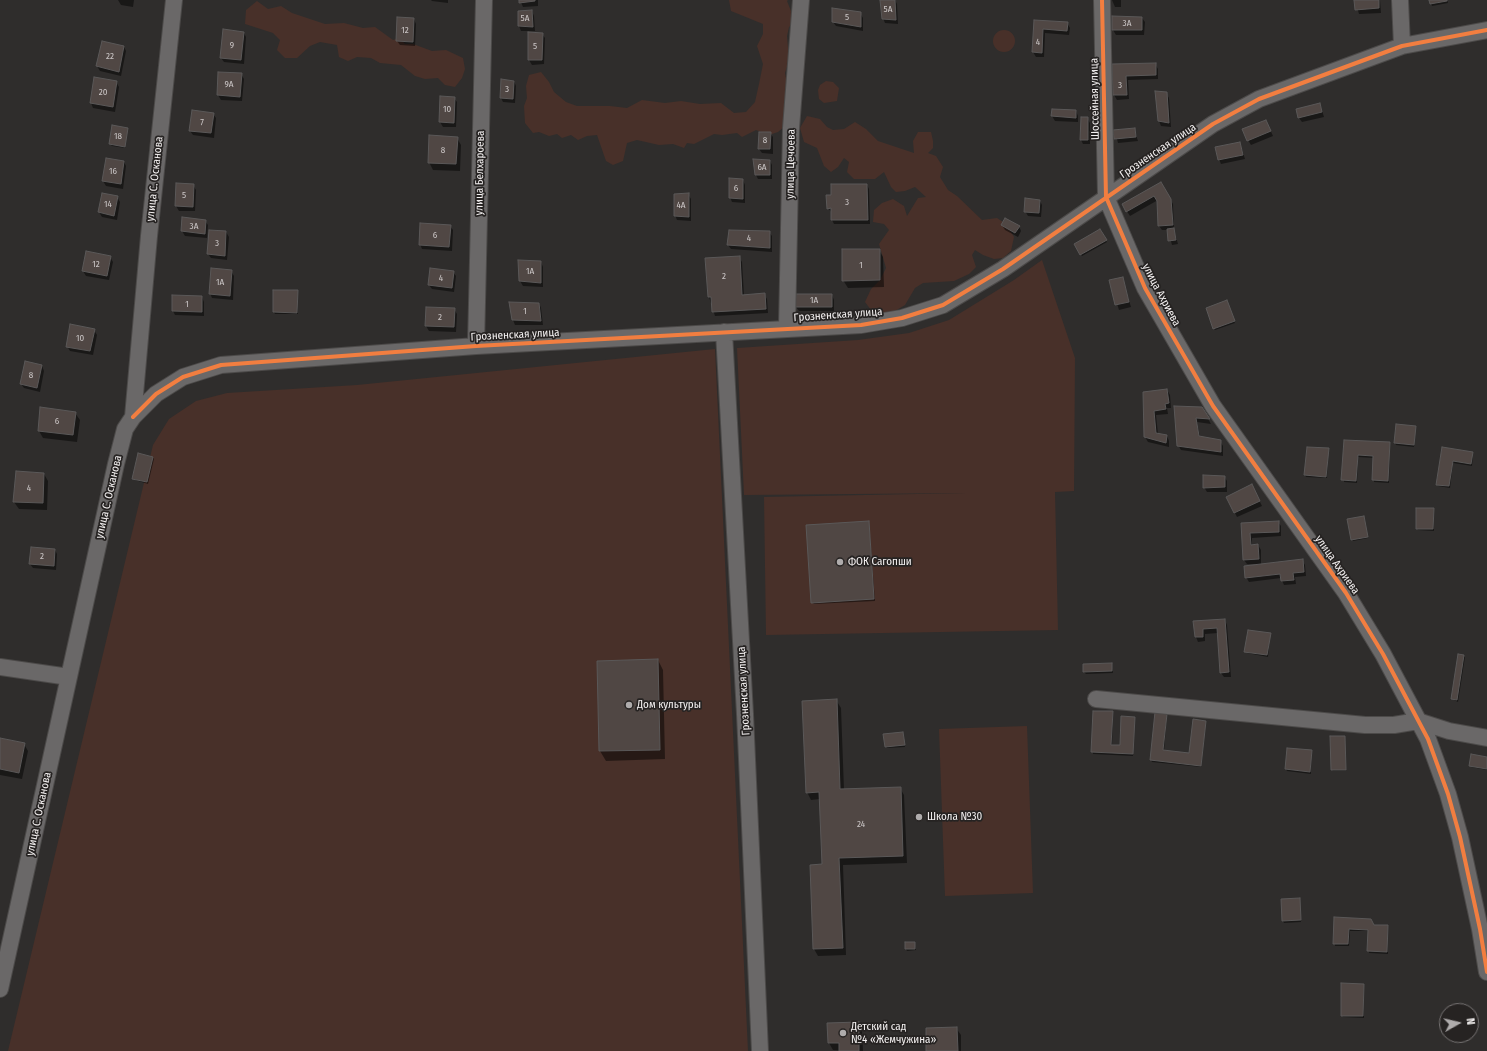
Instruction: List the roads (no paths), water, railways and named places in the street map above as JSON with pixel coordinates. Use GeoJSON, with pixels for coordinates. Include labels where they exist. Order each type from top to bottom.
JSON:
{"type":"FeatureCollection","features":[{"type":"Feature","properties":{"kind":"street","name":"улица С. Осканова"},"geometry":{"type":"LineString","coordinates":[[0,987],[116,464],[125,429],[133,417],[149,236],[174,0]]}},
{"type":"Feature","properties":{"kind":"street","name":"улица Белхароева"},"geometry":{"type":"LineString","coordinates":[[476,346],[484,0]]}},
{"type":"Feature","properties":{"kind":"street","name":"улица Цечоева"},"geometry":{"type":"LineString","coordinates":[[787,328],[792,128],[801,0]]}},
{"type":"Feature","properties":{"kind":"street","name":"Шоссейная улица"},"geometry":{"type":"LineString","coordinates":[[1102,0],[1106,198]]}},
{"type":"Feature","properties":{"kind":"street"},"geometry":{"type":"LineString","coordinates":[[1400,0],[1402,46]]}},
{"type":"Feature","properties":{"kind":"street","name":"Грозненская улица"},"geometry":{"type":"LineString","coordinates":[[133,417],[156,394],[183,377],[221,365],[476,346],[861,325],[902,318],[943,305],[1003,269],[1214,124],[1259,99],[1402,46],[1487,30]]}},
{"type":"Feature","properties":{"kind":"street","name":"улица Ахриева"},"geometry":{"type":"LineString","coordinates":[[1106,198],[1145,288],[1213,406],[1346,593],[1383,654],[1418,721],[1437,763],[1460,837],[1480,929],[1487,972]]}},
{"type":"Feature","properties":{"kind":"street","name":"Грозненская улица"},"geometry":{"type":"LineString","coordinates":[[724,332],[745,706],[760,1051]]}},
{"type":"Feature","properties":{"kind":"street"},"geometry":{"type":"LineString","coordinates":[[0,667],[69,677]]}},
{"type":"Feature","properties":{"kind":"street"},"geometry":{"type":"LineString","coordinates":[[1096,699],[1365,725],[1394,725],[1418,721],[1449,731],[1487,738]]}},
{"type":"Feature","properties":{"kind":"place","name":"ФОК Сагопши"},"geometry":{"type":"Point","coordinates":[840,562]}},
{"type":"Feature","properties":{"kind":"place","name":"Дом культуры"},"geometry":{"type":"Point","coordinates":[629,705]}},
{"type":"Feature","properties":{"kind":"place","name":"Школа №30"},"geometry":{"type":"Point","coordinates":[919,817]}},
{"type":"Feature","properties":{"kind":"place","name":"Детский сад №4 «Жемчужина»"},"geometry":{"type":"Point","coordinates":[843,1033]}}]}
